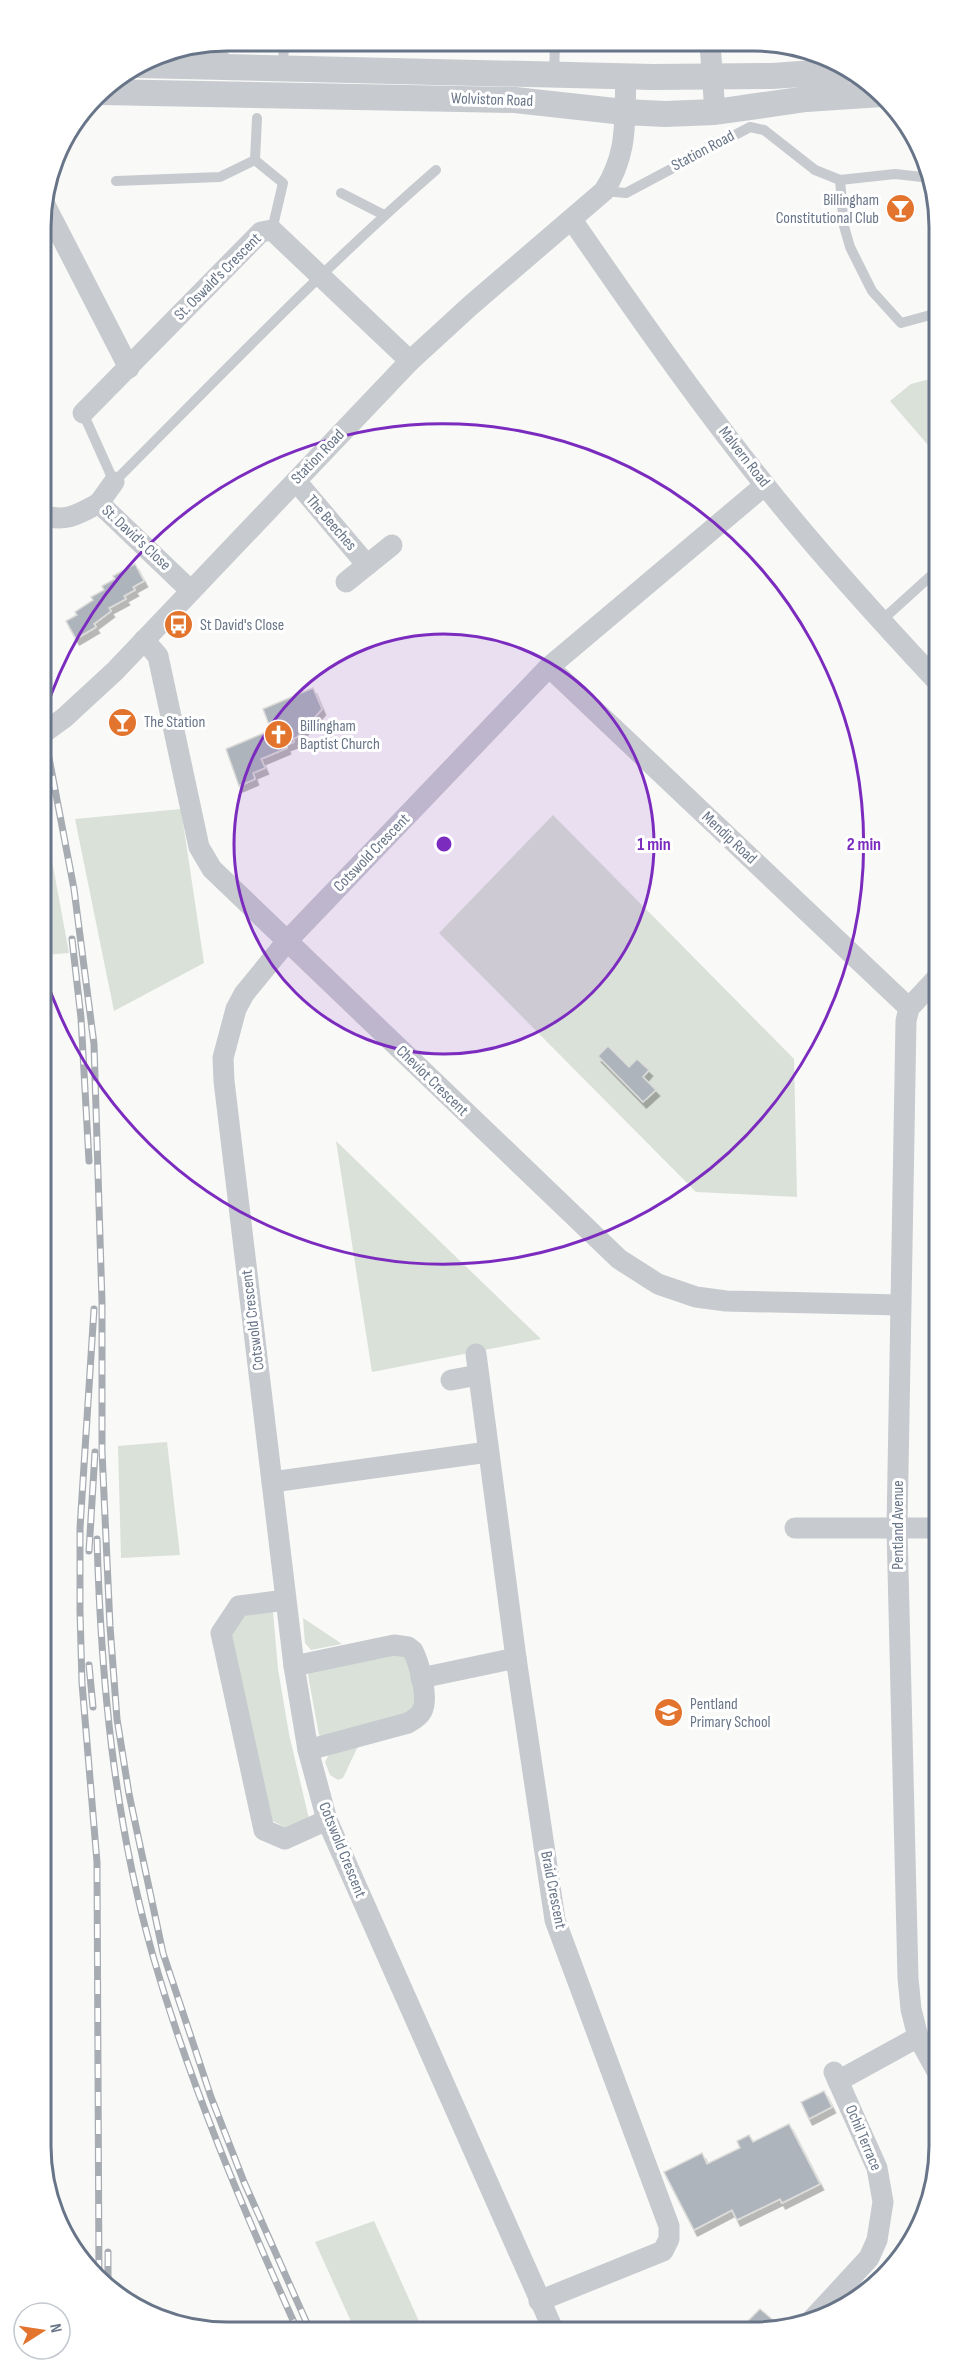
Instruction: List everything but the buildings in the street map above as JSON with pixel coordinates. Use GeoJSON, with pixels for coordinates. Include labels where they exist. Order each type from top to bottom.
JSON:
{"type":"FeatureCollection","features":[{"type":"Feature","properties":{"kind":"street"},"geometry":{"type":"LineString","coordinates":[[710,51],[715,112]]}},
{"type":"Feature","properties":{"kind":"street","name":"Wolviston Road"},"geometry":{"type":"LineString","coordinates":[[166,62],[218,55],[282,69],[554,75],[772,76],[835,72]]}},
{"type":"Feature","properties":{"kind":"street","name":"Station Road"},"geometry":{"type":"LineString","coordinates":[[51,727],[88,696],[144,640],[410,362],[470,306],[604,192],[619,163],[623,142],[626,76]]}},
{"type":"Feature","properties":{"kind":"street","name":"Wolviston Road"},"geometry":{"type":"LineString","coordinates":[[114,92],[515,100],[624,112],[665,114],[715,112],[806,99],[869,95]]}},
{"type":"Feature","properties":{"kind":"street"},"geometry":{"type":"LineString","coordinates":[[51,217],[129,368]]}},
{"type":"Feature","properties":{"kind":"street","name":"Malvern Road"},"geometry":{"type":"LineString","coordinates":[[572,220],[663,353],[765,485],[881,621],[929,673]]}},
{"type":"Feature","properties":{"kind":"street","name":"St. Oswald's Crescent"},"geometry":{"type":"LineString","coordinates":[[83,413],[261,232],[272,230],[410,362]]}},
{"type":"Feature","properties":{"kind":"street","name":"The Beeches"},"geometry":{"type":"LineString","coordinates":[[296,481],[367,565]]}},
{"type":"Feature","properties":{"kind":"street"},"geometry":{"type":"LineString","coordinates":[[99,503],[114,482]]}},
{"type":"Feature","properties":{"kind":"street","name":"Cotswold Crescent"},"geometry":{"type":"LineString","coordinates":[[550,2322],[327,1820],[308,1750],[285,1600],[224,1081],[224,1058],[229,1033],[244,994],[288,940],[549,667],[765,485]]}},
{"type":"Feature","properties":{"kind":"street","name":"St. David's Close"},"geometry":{"type":"LineString","coordinates":[[51,519],[66,519],[99,503],[191,591]]}},
{"type":"Feature","properties":{"kind":"street","name":"The Beeches"},"geometry":{"type":"LineString","coordinates":[[346,582],[392,545]]}},
{"type":"Feature","properties":{"kind":"street","name":"Cheviot Crescent"},"geometry":{"type":"LineString","coordinates":[[144,640],[158,656],[199,848],[212,869],[619,1259],[658,1284],[696,1297],[726,1301],[900,1305]]}},
{"type":"Feature","properties":{"kind":"street","name":"Mendip Road"},"geometry":{"type":"LineString","coordinates":[[549,667],[909,1008]]}},
{"type":"Feature","properties":{"kind":"street"},"geometry":{"type":"LineString","coordinates":[[909,1008],[929,987]]}},
{"type":"Feature","properties":{"kind":"street","name":"Pentland Avenue"},"geometry":{"type":"LineString","coordinates":[[909,1008],[906,1022],[897,1528],[908,1978],[911,2009],[918,2037],[929,2057]]}},
{"type":"Feature","properties":{"kind":"street","name":"Braid Crescent"},"geometry":{"type":"LineString","coordinates":[[476,1354],[516,1658],[555,1920],[669,2226],[669,2239],[663,2251],[540,2301]]}},
{"type":"Feature","properties":{"kind":"street"},"geometry":{"type":"LineString","coordinates":[[451,1380],[478,1375]]}},
{"type":"Feature","properties":{"kind":"street"},"geometry":{"type":"LineString","coordinates":[[272,1482],[488,1452]]}},
{"type":"Feature","properties":{"kind":"street"},"geometry":{"type":"LineString","coordinates":[[795,1528],[929,1528]]}},
{"type":"Feature","properties":{"kind":"street"},"geometry":{"type":"LineString","coordinates":[[285,1600],[239,1606],[221,1633],[264,1830],[285,1839],[327,1820]]}},
{"type":"Feature","properties":{"kind":"street"},"geometry":{"type":"LineString","coordinates":[[294,1666],[402,1645],[413,1651],[421,1678],[424,1704],[417,1718],[408,1723],[308,1750]]}},
{"type":"Feature","properties":{"kind":"street"},"geometry":{"type":"LineString","coordinates":[[421,1678],[516,1658]]}},
{"type":"Feature","properties":{"kind":"street","name":"Ochil Terrace"},"geometry":{"type":"LineString","coordinates":[[844,2296],[869,2258],[877,2240],[884,2202],[877,2168],[836,2077],[918,2037]]}},
{"type":"Feature","properties":{"kind":"lane"},"geometry":{"type":"LineString","coordinates":[[282,69],[284,51]]}},
{"type":"Feature","properties":{"kind":"lane"},"geometry":{"type":"LineString","coordinates":[[554,75],[555,51]]}},
{"type":"Feature","properties":{"kind":"lane"},"geometry":{"type":"LineString","coordinates":[[255,160],[257,118]]}},
{"type":"Feature","properties":{"kind":"lane","name":"Station Road"},"geometry":{"type":"LineString","coordinates":[[604,192],[626,193],[743,130],[757,128],[764,130],[815,170],[840,180]]}},
{"type":"Feature","properties":{"kind":"lane"},"geometry":{"type":"LineString","coordinates":[[116,181],[220,177],[255,160]]}},
{"type":"Feature","properties":{"kind":"lane"},"geometry":{"type":"LineString","coordinates":[[255,160],[283,183],[272,230]]}},
{"type":"Feature","properties":{"kind":"lane"},"geometry":{"type":"LineString","coordinates":[[83,413],[114,482],[320,276],[384,215],[436,170]]}},
{"type":"Feature","properties":{"kind":"lane"},"geometry":{"type":"LineString","coordinates":[[922,177],[895,174],[840,180],[843,226],[850,247],[872,291],[901,323],[929,315]]}},
{"type":"Feature","properties":{"kind":"lane"},"geometry":{"type":"LineString","coordinates":[[341,193],[384,215]]}},
{"type":"Feature","properties":{"kind":"lane"},"geometry":{"type":"LineString","coordinates":[[881,621],[929,578]]}},
{"type":"Feature","properties":{"kind":"shaded area"},"geometry":{"type":"Polygon","coordinates":[[[929,379],[929,446],[890,401],[911,384],[929,379]]]}},
{"type":"Feature","properties":{"kind":"shaded area"},"geometry":{"type":"Polygon","coordinates":[[[181,809],[204,963],[114,1011],[75,819],[181,809]]]}},
{"type":"Feature","properties":{"kind":"shaded area"},"geometry":{"type":"Polygon","coordinates":[[[553,815],[794,1059],[797,1197],[696,1192],[439,933],[553,815]]]}},
{"type":"Feature","properties":{"kind":"shaded area"},"geometry":{"type":"Polygon","coordinates":[[[51,855],[69,953],[51,954],[51,855]]]}},
{"type":"Feature","properties":{"kind":"shaded area"},"geometry":{"type":"Polygon","coordinates":[[[336,1141],[541,1339],[372,1372],[336,1141]]]}},
{"type":"Feature","properties":{"kind":"shaded area"},"geometry":{"type":"Polygon","coordinates":[[[167,1442],[180,1555],[121,1558],[118,1446],[167,1442]]]}},
{"type":"Feature","properties":{"kind":"shaded area"},"geometry":{"type":"Polygon","coordinates":[[[245,1610],[273,1612],[278,1669],[289,1734],[309,1819],[288,1829],[269,1819],[226,1630],[245,1610]]]}},
{"type":"Feature","properties":{"kind":"shaded area"},"geometry":{"type":"Polygon","coordinates":[[[303,1618],[342,1644],[311,1650],[305,1643],[303,1618]]]}},
{"type":"Feature","properties":{"kind":"shaded area"},"geometry":{"type":"Polygon","coordinates":[[[395,1651],[409,1660],[417,1695],[411,1712],[326,1739],[319,1735],[308,1675],[311,1670],[395,1651]]]}},
{"type":"Feature","properties":{"kind":"shaded area"},"geometry":{"type":"Polygon","coordinates":[[[358,1746],[343,1778],[338,1780],[330,1775],[325,1762],[329,1754],[358,1746]]]}},
{"type":"Feature","properties":{"kind":"shaded area"},"geometry":{"type":"Polygon","coordinates":[[[374,2221],[419,2322],[351,2322],[315,2242],[374,2221]]]}},
{"type":"Feature","properties":{"kind":"railway"},"geometry":{"type":"LineString","coordinates":[[51,768],[74,889],[94,1044],[102,1302],[102,1451],[110,1626],[117,1719],[129,1794],[163,1953],[211,2097],[244,2182],[306,2322]]}},
{"type":"Feature","properties":{"kind":"railway"},"geometry":{"type":"LineString","coordinates":[[72,939],[81,1018],[89,1161]]}},
{"type":"Feature","properties":{"kind":"railway"},"geometry":{"type":"LineString","coordinates":[[94,1309],[80,1528],[80,1612],[82,1683],[97,1862],[99,2267]]}},
{"type":"Feature","properties":{"kind":"railway"},"geometry":{"type":"LineString","coordinates":[[89,1551],[95,1452]]}},
{"type":"Feature","properties":{"kind":"railway"},"geometry":{"type":"LineString","coordinates":[[97,1539],[102,1644],[112,1749],[128,1853],[140,1905],[153,1956],[200,2098],[256,2237],[294,2322]]}},
{"type":"Feature","properties":{"kind":"railway"},"geometry":{"type":"LineString","coordinates":[[89,1665],[93,1707]]}},
{"type":"Feature","properties":{"kind":"railway"},"geometry":{"type":"LineString","coordinates":[[108,2252],[108,2276]]}},
{"type":"Feature","properties":{"kind":"place","name":"Billingham Constitutional Club"},"geometry":{"type":"Point","coordinates":[900,209]}},
{"type":"Feature","properties":{"kind":"place","name":"St David's Close"},"geometry":{"type":"Point","coordinates":[179,625]}},
{"type":"Feature","properties":{"kind":"place","name":"The Station"},"geometry":{"type":"Point","coordinates":[123,722]}},
{"type":"Feature","properties":{"kind":"place","name":"Billingham Baptist Church"},"geometry":{"type":"Point","coordinates":[279,735]}},
{"type":"Feature","properties":{"kind":"place","name":"Pentland Primary School"},"geometry":{"type":"Point","coordinates":[669,1713]}}]}
